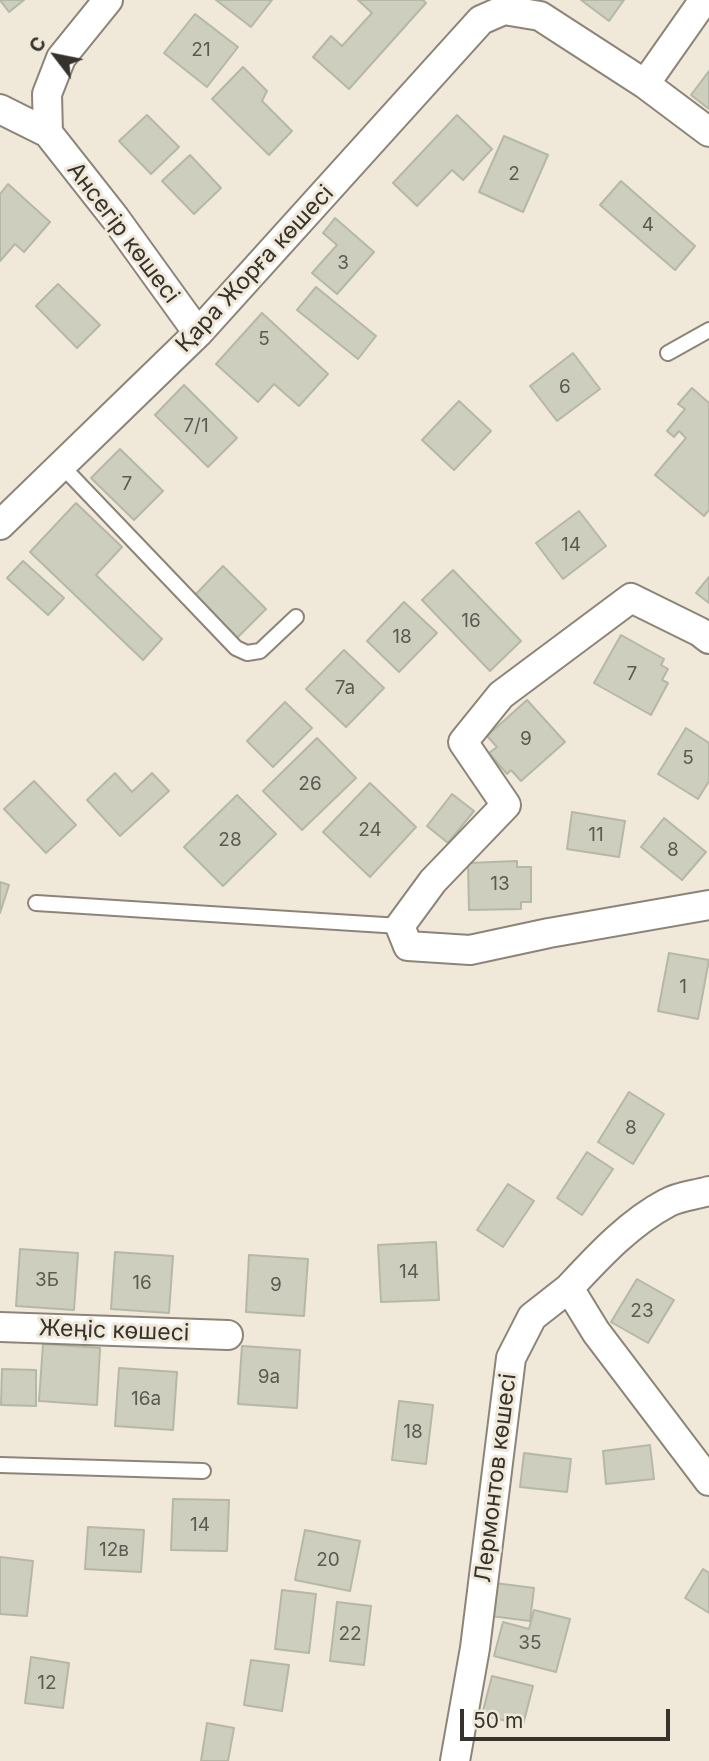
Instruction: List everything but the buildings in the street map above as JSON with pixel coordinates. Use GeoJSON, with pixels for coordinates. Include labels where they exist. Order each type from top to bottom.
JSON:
{"type":"FeatureCollection","features":[{"type":"Feature","properties":{"kind":"street"},"geometry":{"type":"LineString","coordinates":[[48,133],[47,94],[61,58],[108,0]]}},
{"type":"Feature","properties":{"kind":"street"},"geometry":{"type":"LineString","coordinates":[[704,0],[645,84],[709,132]]}},
{"type":"Feature","properties":{"kind":"street","name":"Қара Жорға көшесі"},"geometry":{"type":"LineString","coordinates":[[0,525],[198,333],[481,20],[504,10],[540,16],[645,84]]}},
{"type":"Feature","properties":{"kind":"street","name":"Ансегір көшесі"},"geometry":{"type":"LineString","coordinates":[[0,109],[48,133],[115,218],[198,333]]}},
{"type":"Feature","properties":{"kind":"street"},"geometry":{"type":"LineString","coordinates":[[709,639],[631,598],[501,695],[463,743],[506,805],[433,881],[400,926],[408,946],[470,950],[709,905]]}},
{"type":"Feature","properties":{"kind":"street","name":"Лермонтов көшесі"},"geometry":{"type":"LineString","coordinates":[[455,1761],[475,1648],[511,1359],[531,1317],[569,1288],[637,1222],[670,1201],[709,1191]]}},
{"type":"Feature","properties":{"kind":"street"},"geometry":{"type":"LineString","coordinates":[[569,1288],[596,1332],[709,1481]]}},
{"type":"Feature","properties":{"kind":"street","name":"Жеңіс көшесі"},"geometry":{"type":"LineString","coordinates":[[0,1327],[228,1335]]}},
{"type":"Feature","properties":{"kind":"lane"},"geometry":{"type":"LineString","coordinates":[[668,353],[709,330]]}},
{"type":"Feature","properties":{"kind":"lane"},"geometry":{"type":"LineString","coordinates":[[61,465],[236,648],[247,653],[260,651],[296,617]]}},
{"type":"Feature","properties":{"kind":"lane"},"geometry":{"type":"LineString","coordinates":[[36,902],[400,926]]}},
{"type":"Feature","properties":{"kind":"lane"},"geometry":{"type":"LineString","coordinates":[[0,1465],[202,1471]]}}]}
